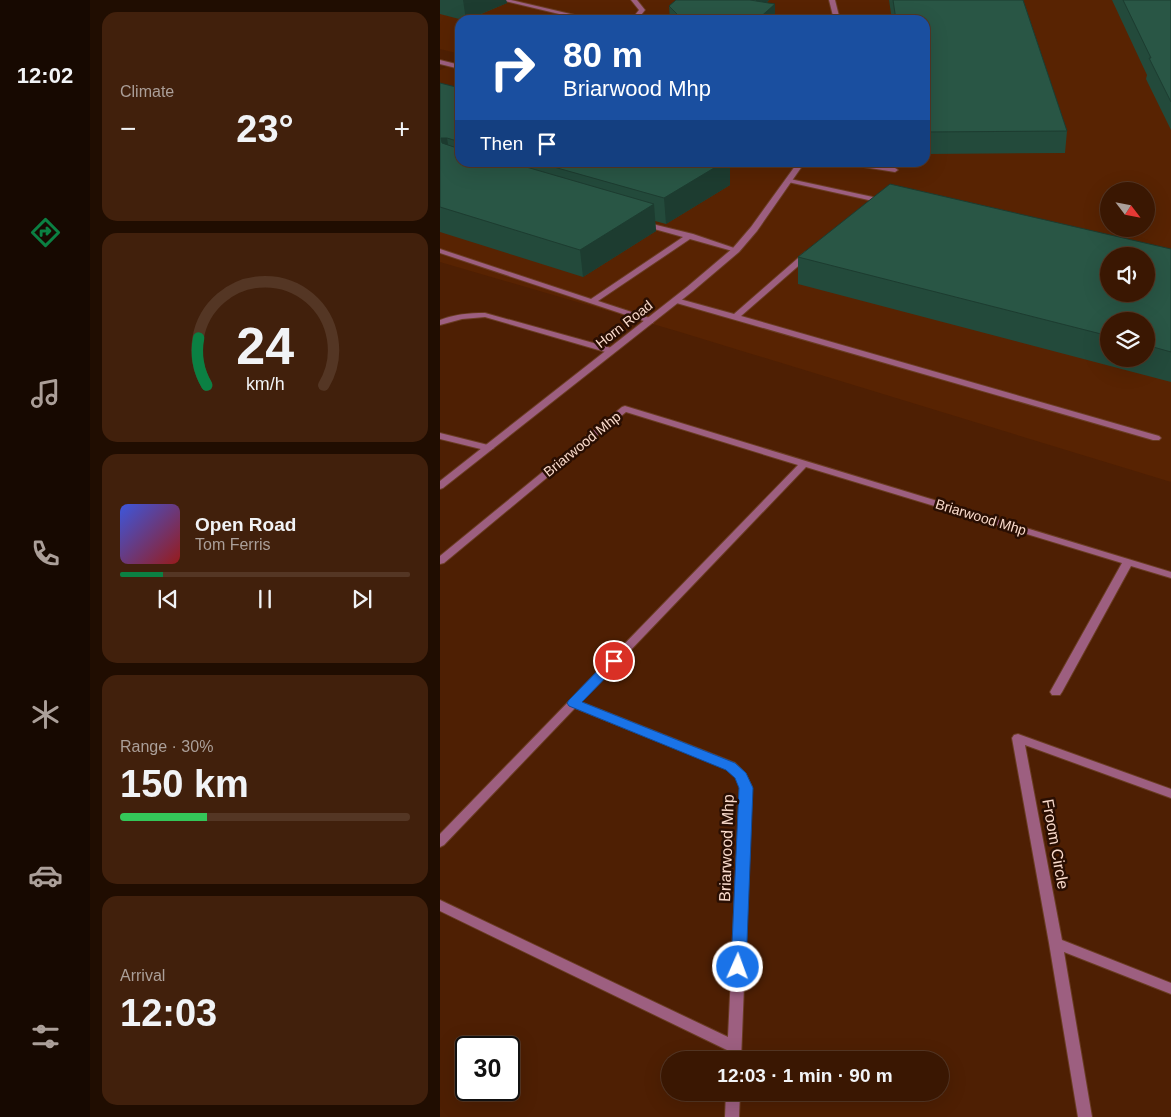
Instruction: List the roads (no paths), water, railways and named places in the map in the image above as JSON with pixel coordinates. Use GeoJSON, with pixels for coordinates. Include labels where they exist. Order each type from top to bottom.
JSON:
{"type":"FeatureCollection","features":[{"type":"Feature","properties":{"kind":"street"},"geometry":{"type":"LineString","coordinates":[[504,0],[572,15]]}},
{"type":"Feature","properties":{"kind":"street"},"geometry":{"type":"LineString","coordinates":[[634,0],[642,10],[638,15]]}},
{"type":"Feature","properties":{"kind":"street"},"geometry":{"type":"LineString","coordinates":[[832,0],[836,15]]}},
{"type":"Feature","properties":{"kind":"street"},"geometry":{"type":"LineString","coordinates":[[440,62],[455,66]]}},
{"type":"Feature","properties":{"kind":"street","name":"Horn Road"},"geometry":{"type":"LineString","coordinates":[[440,486],[650,321],[736,250],[800,167]]}},
{"type":"Feature","properties":{"kind":"street"},"geometry":{"type":"LineString","coordinates":[[872,167],[895,170]]}},
{"type":"Feature","properties":{"kind":"street"},"geometry":{"type":"LineString","coordinates":[[790,181],[890,202]]}},
{"type":"Feature","properties":{"kind":"street"},"geometry":{"type":"LineString","coordinates":[[863,205],[870,199]]}},
{"type":"Feature","properties":{"kind":"street"},"geometry":{"type":"LineString","coordinates":[[634,220],[736,250]]}},
{"type":"Feature","properties":{"kind":"street"},"geometry":{"type":"LineString","coordinates":[[592,302],[690,236]]}},
{"type":"Feature","properties":{"kind":"street"},"geometry":{"type":"LineString","coordinates":[[735,317],[818,245]]}},
{"type":"Feature","properties":{"kind":"street"},"geometry":{"type":"LineString","coordinates":[[440,251],[650,321]]}},
{"type":"Feature","properties":{"kind":"street"},"geometry":{"type":"LineString","coordinates":[[676,300],[1156,438]]}},
{"type":"Feature","properties":{"kind":"street"},"geometry":{"type":"LineString","coordinates":[[440,324],[460,316],[485,315],[612,351]]}},
{"type":"Feature","properties":{"kind":"street","name":"Briarwood Mhp"},"geometry":{"type":"LineString","coordinates":[[440,560],[624,409],[1171,575]]}},
{"type":"Feature","properties":{"kind":"street"},"geometry":{"type":"LineString","coordinates":[[440,436],[488,448]]}},
{"type":"Feature","properties":{"kind":"street"},"geometry":{"type":"LineString","coordinates":[[440,842],[805,463]]}},
{"type":"Feature","properties":{"kind":"street"},"geometry":{"type":"LineString","coordinates":[[1056,692],[1128,562]]}},
{"type":"Feature","properties":{"kind":"street","name":"Briarwood Mhp"},"geometry":{"type":"LineString","coordinates":[[574,703],[730,766],[741,776],[746,788],[734,1051]]}},
{"type":"Feature","properties":{"kind":"street","name":"Froom Circle"},"geometry":{"type":"LineString","coordinates":[[1085,1117],[1056,943],[1018,738],[1171,794]]}},
{"type":"Feature","properties":{"kind":"street","name":"Briarwood Mhp"},"geometry":{"type":"LineString","coordinates":[[440,906],[730,1051]]}},
{"type":"Feature","properties":{"kind":"street"},"geometry":{"type":"LineString","coordinates":[[1056,943],[1171,989]]}},
{"type":"Feature","properties":{"kind":"street"},"geometry":{"type":"LineString","coordinates":[[732,1117],[733,1101]]}}]}
